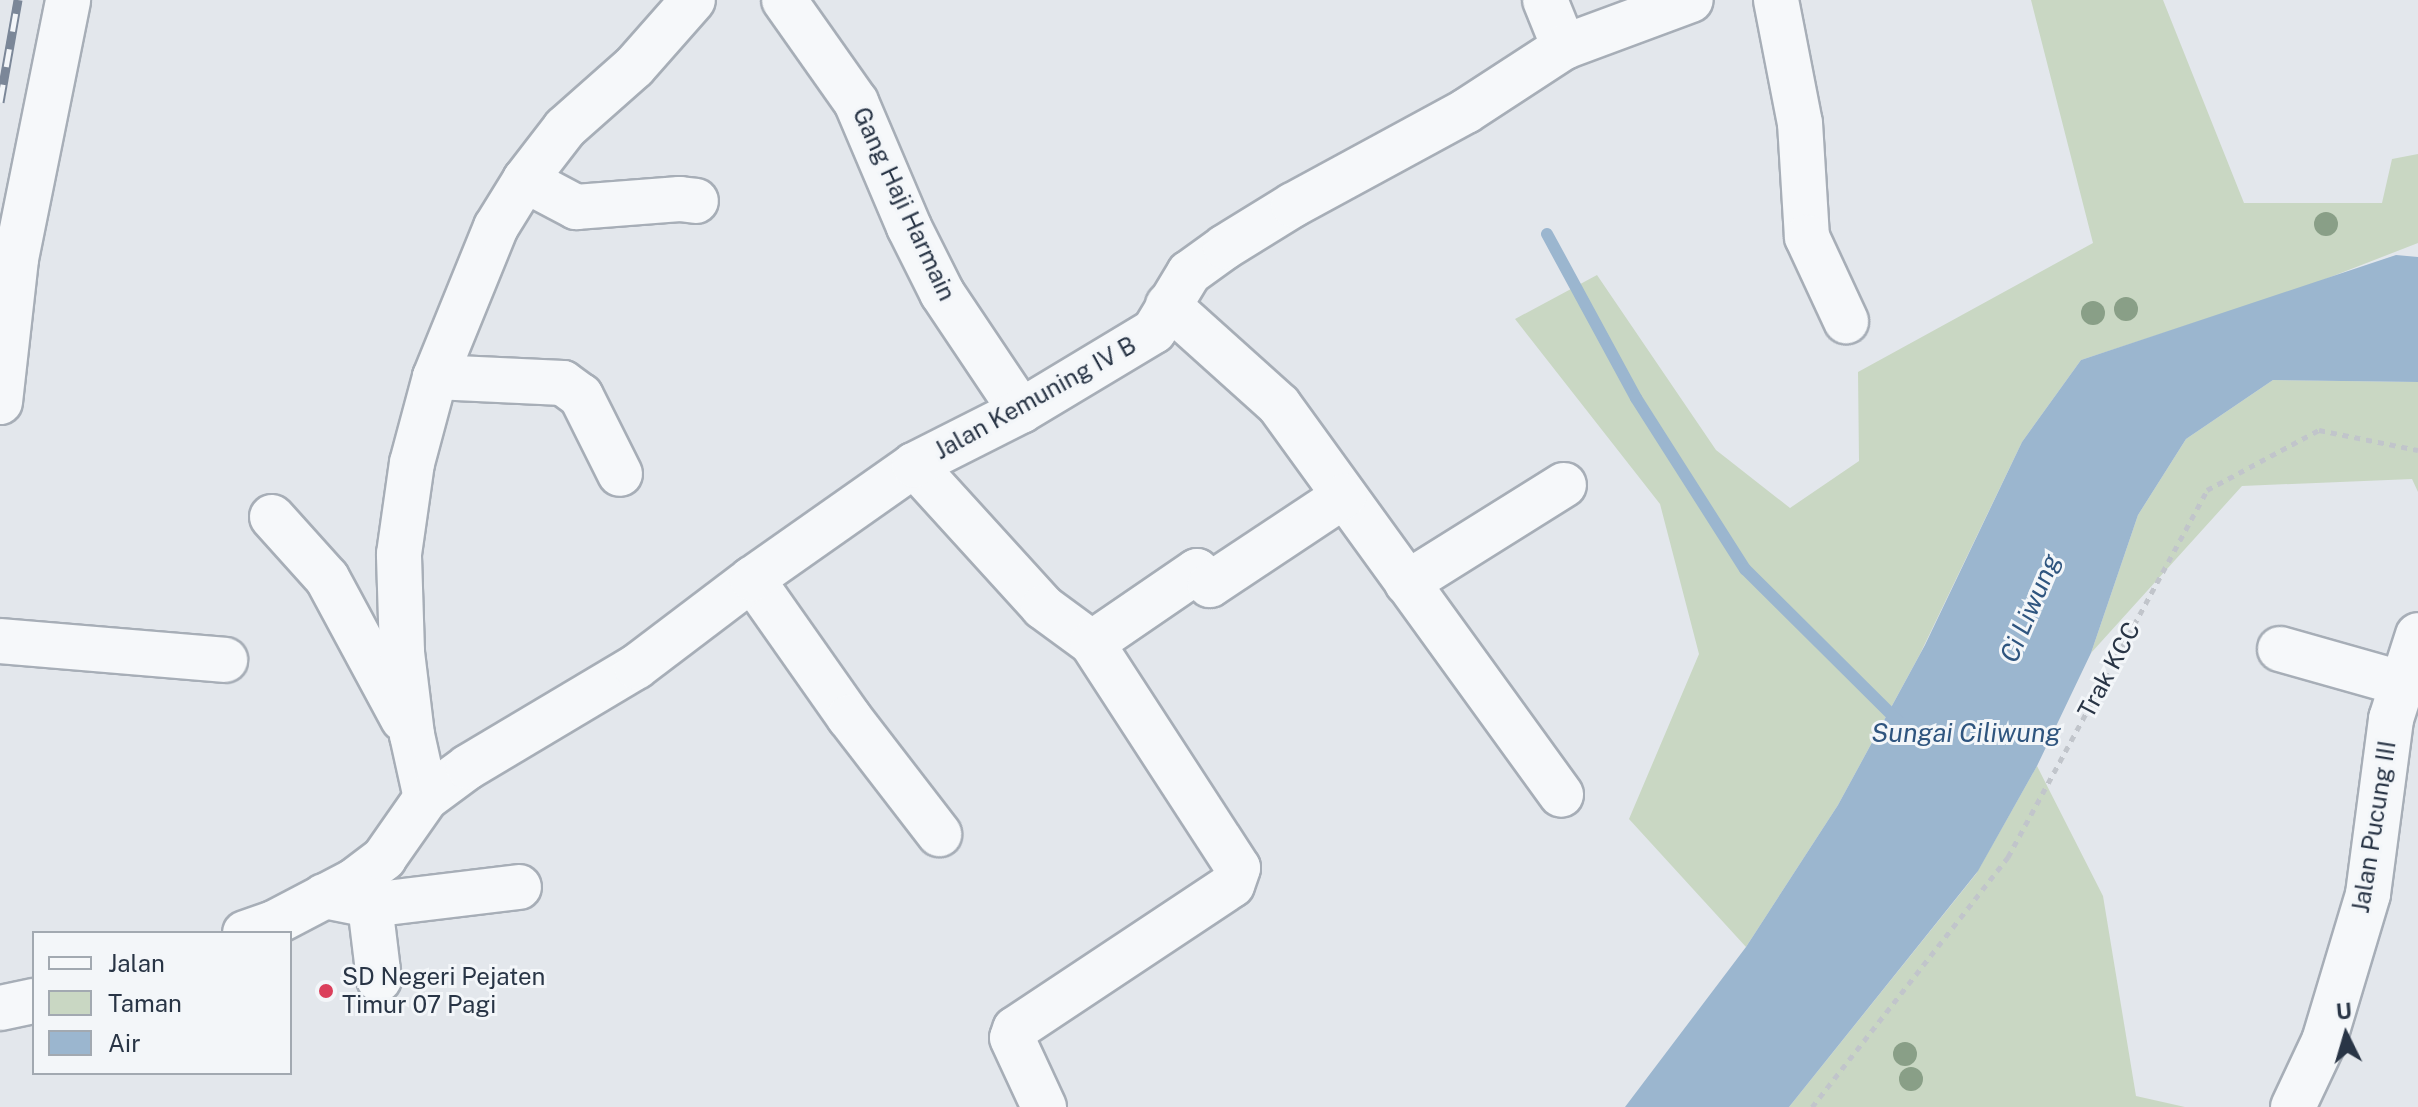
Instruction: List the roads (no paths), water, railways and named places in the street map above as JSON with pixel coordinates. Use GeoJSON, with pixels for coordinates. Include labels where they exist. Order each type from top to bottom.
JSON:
{"type":"FeatureCollection","features":[{"type":"Feature","properties":{"kind":"street"},"geometry":{"type":"LineString","coordinates":[[0,402],[16,259],[68,0]]}},
{"type":"Feature","properties":{"kind":"street"},"geometry":{"type":"LineString","coordinates":[[426,798],[412,735],[402,652],[399,554],[412,463],[435,377],[496,227],[525,180],[565,128],[634,67],[693,0]]}},
{"type":"Feature","properties":{"kind":"street","name":"Gang Haji Harmain"},"geometry":{"type":"LineString","coordinates":[[784,0],[856,102],[942,293],[1021,411]]}},
{"type":"Feature","properties":{"kind":"street"},"geometry":{"type":"LineString","coordinates":[[1545,0],[1564,47]]}},
{"type":"Feature","properties":{"kind":"street","name":"Jalan Kemuning IV B"},"geometry":{"type":"LineString","coordinates":[[249,931],[354,881],[384,858],[426,798],[468,767],[636,667],[752,579],[914,465],[1021,411],[1154,331],[1189,273],[1225,247],[1293,205],[1466,111],[1564,47],[1691,0]]}},
{"type":"Feature","properties":{"kind":"street"},"geometry":{"type":"LineString","coordinates":[[1776,0],[1800,123],[1807,237],[1846,321]]}},
{"type":"Feature","properties":{"kind":"street"},"geometry":{"type":"LineString","coordinates":[[525,180],[576,207],[680,199],[696,201]]}},
{"type":"Feature","properties":{"kind":"street"},"geometry":{"type":"LineString","coordinates":[[1168,305],[1279,405],[1561,795]]}},
{"type":"Feature","properties":{"kind":"street"},"geometry":{"type":"LineString","coordinates":[[435,377],[563,383],[581,396],[620,474]]}},
{"type":"Feature","properties":{"kind":"street"},"geometry":{"type":"LineString","coordinates":[[914,465],[1043,607],[1092,643],[1237,862],[1238,874],[1232,885],[1017,1026],[1012,1038],[1044,1107]]}},
{"type":"Feature","properties":{"kind":"street"},"geometry":{"type":"LineString","coordinates":[[1407,583],[1564,485]]}},
{"type":"Feature","properties":{"kind":"street"},"geometry":{"type":"LineString","coordinates":[[1092,643],[1197,571],[1210,585],[1344,496]]}},
{"type":"Feature","properties":{"kind":"street"},"geometry":{"type":"LineString","coordinates":[[272,517],[327,578],[364,652],[412,735]]}},
{"type":"Feature","properties":{"kind":"street"},"geometry":{"type":"LineString","coordinates":[[752,579],[849,717],[939,834]]}},
{"type":"Feature","properties":{"kind":"street","name":"Jalan Pucung III"},"geometry":{"type":"LineString","coordinates":[[2293,1107],[2324,1041],[2368,894],[2403,737],[2404,684],[2418,635]]}},
{"type":"Feature","properties":{"kind":"street"},"geometry":{"type":"LineString","coordinates":[[0,641],[225,660]]}},
{"type":"Feature","properties":{"kind":"street"},"geometry":{"type":"LineString","coordinates":[[2280,649],[2404,684]]}},
{"type":"Feature","properties":{"kind":"street"},"geometry":{"type":"LineString","coordinates":[[324,896],[370,905],[519,887]]}},
{"type":"Feature","properties":{"kind":"street"},"geometry":{"type":"LineString","coordinates":[[370,905],[379,979]]}},
{"type":"Feature","properties":{"kind":"street"},"geometry":{"type":"LineString","coordinates":[[0,1008],[32,1001]]}},
{"type":"Feature","properties":{"kind":"water","name":"Sungai Ciliwung"},"geometry":{"type":"Polygon","coordinates":[[[2396,255],[2418,257],[2418,382],[2273,380],[2186,439],[2138,515],[2091,653],[2037,766],[1978,871],[1789,1107],[1625,1107],[1746,947],[1838,805],[1925,645],[2022,442],[2081,360],[2396,255]]]}},
{"type":"Feature","properties":{"kind":"waterway"},"geometry":{"type":"LineString","coordinates":[[1547,234],[1636,398],[1745,569],[1898,721]]}},
{"type":"Feature","properties":{"kind":"railway"},"geometry":{"type":"LineString","coordinates":[[0,102],[18,0]]}},
{"type":"Feature","properties":{"kind":"place","name":"SD Negeri Pejaten Timur 07 Pagi"},"geometry":{"type":"Point","coordinates":[326,991]}},
{"type":"Feature","properties":{"kind":"water label","name":"Ci Liwung"},"geometry":{"type":"Point","coordinates":[2030,608]}}]}
